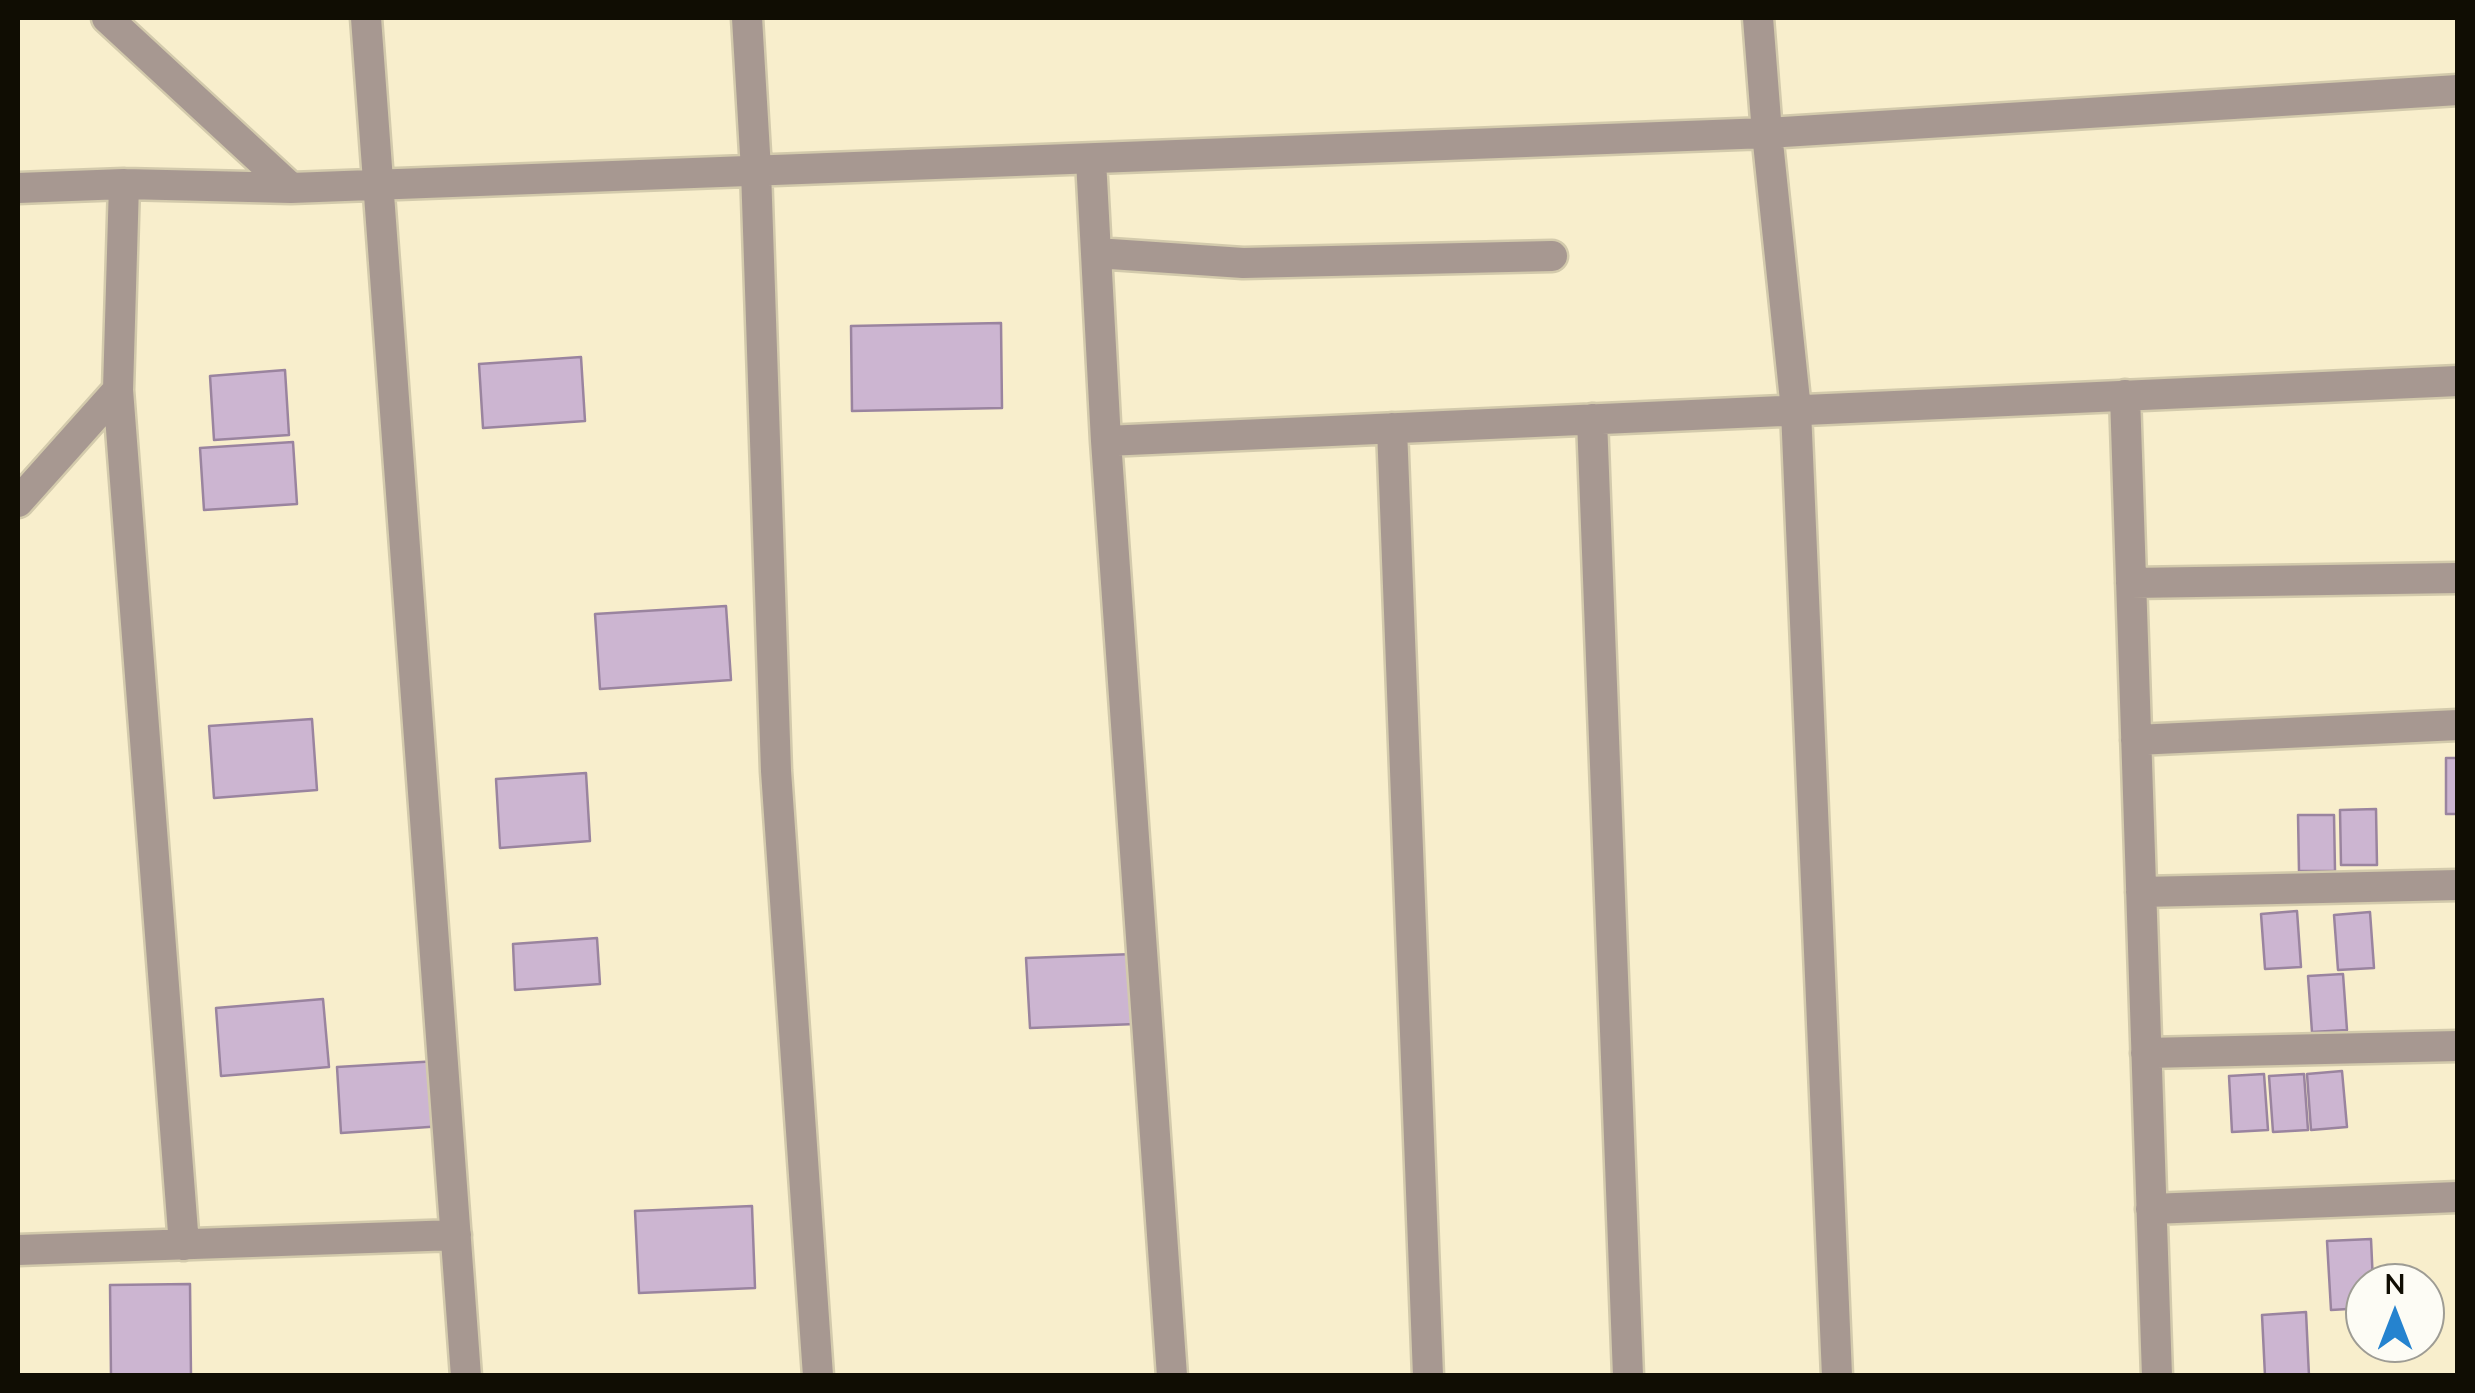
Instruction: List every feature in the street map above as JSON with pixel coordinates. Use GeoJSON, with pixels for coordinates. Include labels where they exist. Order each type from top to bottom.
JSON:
{"type":"FeatureCollection","features":[{"type":"Feature","properties":{"kind":"street"},"geometry":{"type":"LineString","coordinates":[[107,18],[291,188]]}},
{"type":"Feature","properties":{"kind":"street"},"geometry":{"type":"LineString","coordinates":[[366,18],[466,1376]]}},
{"type":"Feature","properties":{"kind":"street"},"geometry":{"type":"LineString","coordinates":[[747,18],[756,170],[776,771],[818,1376]]}},
{"type":"Feature","properties":{"kind":"street"},"geometry":{"type":"LineString","coordinates":[[1758,18],[1766,132],[1796,410],[1837,1376]]}},
{"type":"Feature","properties":{"kind":"street"},"geometry":{"type":"LineString","coordinates":[[18,188],[124,184],[291,188],[1091,160],[1766,132],[2458,90]]}},
{"type":"Feature","properties":{"kind":"street"},"geometry":{"type":"LineString","coordinates":[[1091,160],[1106,441],[1172,1376]]}},
{"type":"Feature","properties":{"kind":"street"},"geometry":{"type":"LineString","coordinates":[[124,184],[118,390],[184,1245]]}},
{"type":"Feature","properties":{"kind":"street"},"geometry":{"type":"LineString","coordinates":[[1096,253],[1243,264],[1552,256]]}},
{"type":"Feature","properties":{"kind":"street"},"geometry":{"type":"LineString","coordinates":[[1106,441],[2458,380]]}},
{"type":"Feature","properties":{"kind":"street"},"geometry":{"type":"LineString","coordinates":[[18,502],[118,390]]}},
{"type":"Feature","properties":{"kind":"street"},"geometry":{"type":"LineString","coordinates":[[2125,396],[2157,1376]]}},
{"type":"Feature","properties":{"kind":"street"},"geometry":{"type":"LineString","coordinates":[[1592,419],[1628,1376]]}},
{"type":"Feature","properties":{"kind":"street"},"geometry":{"type":"LineString","coordinates":[[1392,428],[1428,1376]]}},
{"type":"Feature","properties":{"kind":"street"},"geometry":{"type":"LineString","coordinates":[[2131,583],[2458,578]]}},
{"type":"Feature","properties":{"kind":"street"},"geometry":{"type":"LineString","coordinates":[[2136,740],[2458,725]]}},
{"type":"Feature","properties":{"kind":"street"},"geometry":{"type":"LineString","coordinates":[[2141,892],[2458,884]]}},
{"type":"Feature","properties":{"kind":"street"},"geometry":{"type":"LineString","coordinates":[[2146,1053],[2458,1046]]}},
{"type":"Feature","properties":{"kind":"street"},"geometry":{"type":"LineString","coordinates":[[2151,1209],[2458,1197]]}},
{"type":"Feature","properties":{"kind":"street"},"geometry":{"type":"LineString","coordinates":[[18,1250],[456,1235]]}},
{"type":"Feature","properties":{"kind":"building"},"geometry":{"type":"Polygon","coordinates":[[[1001,323],[1002,408],[852,411],[851,326],[1001,323]]]}},
{"type":"Feature","properties":{"kind":"building"},"geometry":{"type":"Polygon","coordinates":[[[581,357],[585,421],[483,428],[479,364],[581,357]]]}},
{"type":"Feature","properties":{"kind":"building"},"geometry":{"type":"Polygon","coordinates":[[[285,370],[289,435],[214,440],[210,376],[285,370]]]}},
{"type":"Feature","properties":{"kind":"building"},"geometry":{"type":"Polygon","coordinates":[[[293,442],[297,504],[204,510],[200,448],[293,442]]]}},
{"type":"Feature","properties":{"kind":"building"},"geometry":{"type":"Polygon","coordinates":[[[726,606],[731,680],[600,689],[595,614],[726,606]]]}},
{"type":"Feature","properties":{"kind":"building"},"geometry":{"type":"Polygon","coordinates":[[[312,719],[317,790],[214,798],[209,726],[312,719]]]}},
{"type":"Feature","properties":{"kind":"building"},"geometry":{"type":"Polygon","coordinates":[[[2446,758],[2458,758],[2458,814],[2446,814],[2446,758]]]}},
{"type":"Feature","properties":{"kind":"building"},"geometry":{"type":"Polygon","coordinates":[[[586,773],[590,841],[500,848],[496,779],[586,773]]]}},
{"type":"Feature","properties":{"kind":"building"},"geometry":{"type":"Polygon","coordinates":[[[2376,809],[2377,865],[2341,865],[2340,810],[2376,809]]]}},
{"type":"Feature","properties":{"kind":"building"},"geometry":{"type":"Polygon","coordinates":[[[2298,815],[2334,815],[2335,871],[2299,871],[2298,815]]]}},
{"type":"Feature","properties":{"kind":"building"},"geometry":{"type":"Polygon","coordinates":[[[2297,911],[2301,967],[2265,969],[2261,914],[2297,911]]]}},
{"type":"Feature","properties":{"kind":"building"},"geometry":{"type":"Polygon","coordinates":[[[2370,912],[2374,968],[2338,970],[2334,915],[2370,912]]]}},
{"type":"Feature","properties":{"kind":"building"},"geometry":{"type":"Polygon","coordinates":[[[597,938],[600,984],[515,990],[513,944],[597,938]]]}},
{"type":"Feature","properties":{"kind":"building"},"geometry":{"type":"Polygon","coordinates":[[[1134,954],[1136,1024],[1030,1028],[1026,958],[1134,954]]]}},
{"type":"Feature","properties":{"kind":"building"},"geometry":{"type":"Polygon","coordinates":[[[2343,974],[2347,1030],[2312,1032],[2308,976],[2343,974]]]}},
{"type":"Feature","properties":{"kind":"building"},"geometry":{"type":"Polygon","coordinates":[[[323,999],[329,1067],[221,1076],[216,1008],[323,999]]]}},
{"type":"Feature","properties":{"kind":"building"},"geometry":{"type":"Polygon","coordinates":[[[438,1061],[443,1126],[341,1133],[337,1067],[438,1061]]]}},
{"type":"Feature","properties":{"kind":"building"},"geometry":{"type":"Polygon","coordinates":[[[2342,1071],[2347,1127],[2311,1130],[2307,1074],[2342,1071]]]}},
{"type":"Feature","properties":{"kind":"building"},"geometry":{"type":"Polygon","coordinates":[[[2264,1074],[2268,1130],[2232,1132],[2229,1076],[2264,1074]]]}},
{"type":"Feature","properties":{"kind":"building"},"geometry":{"type":"Polygon","coordinates":[[[2304,1074],[2308,1130],[2273,1132],[2269,1076],[2304,1074]]]}},
{"type":"Feature","properties":{"kind":"building"},"geometry":{"type":"Polygon","coordinates":[[[752,1206],[755,1288],[639,1293],[635,1211],[752,1206]]]}},
{"type":"Feature","properties":{"kind":"building"},"geometry":{"type":"Polygon","coordinates":[[[2371,1239],[2372,1263],[2345,1263],[2345,1309],[2331,1310],[2327,1241],[2371,1239]]]}},
{"type":"Feature","properties":{"kind":"building"},"geometry":{"type":"Polygon","coordinates":[[[190,1284],[191,1376],[111,1376],[110,1285],[190,1284]]]}},
{"type":"Feature","properties":{"kind":"building"},"geometry":{"type":"Polygon","coordinates":[[[2306,1312],[2309,1376],[2265,1376],[2262,1315],[2306,1312]]]}}]}
